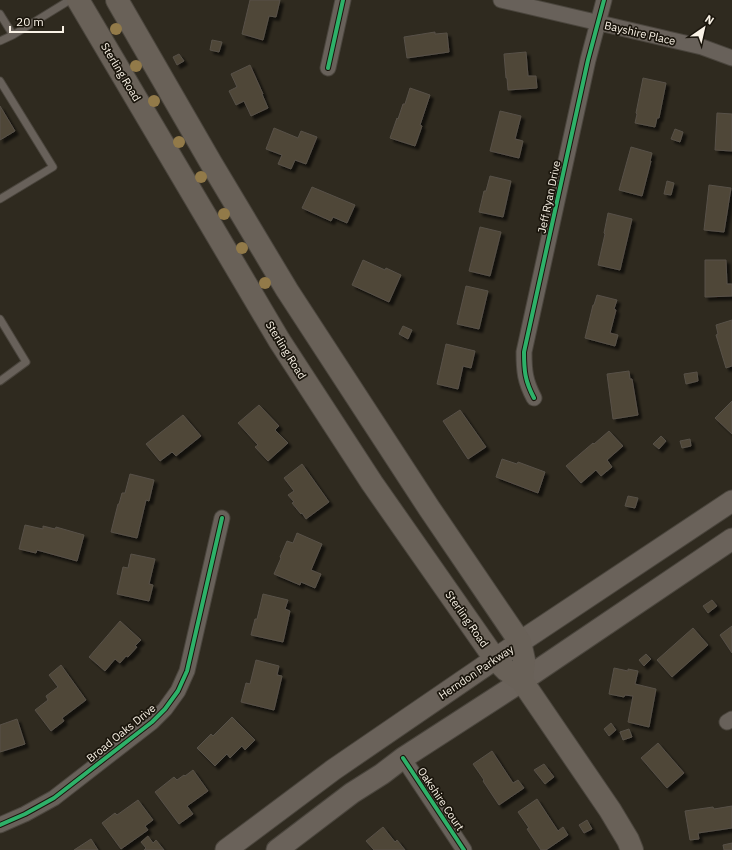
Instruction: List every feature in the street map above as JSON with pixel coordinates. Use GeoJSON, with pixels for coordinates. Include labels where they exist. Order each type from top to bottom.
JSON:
{"type":"FeatureCollection","features":[{"type":"Feature","properties":{"kind":"main road","name":"Sterling Road"},"geometry":{"type":"LineString","coordinates":[[78,0],[279,340],[372,483],[495,659],[506,670],[522,681],[610,810],[628,840],[632,850]]}},
{"type":"Feature","properties":{"kind":"main road"},"geometry":{"type":"LineString","coordinates":[[117,0],[211,163],[287,290],[428,508],[520,642],[524,660],[522,681]]}},
{"type":"Feature","properties":{"kind":"main road","name":"Herndon Parkway"},"geometry":{"type":"LineString","coordinates":[[226,850],[333,770],[520,642],[732,502]]}},
{"type":"Feature","properties":{"kind":"main road"},"geometry":{"type":"LineString","coordinates":[[277,850],[352,793],[382,774],[403,758],[522,681],[732,539]]}},
{"type":"Feature","properties":{"kind":"street"},"geometry":{"type":"LineString","coordinates":[[328,68],[343,0]]}},
{"type":"Feature","properties":{"kind":"street","name":"Bayshire Place"},"geometry":{"type":"LineString","coordinates":[[501,0],[702,47],[732,58]]}},
{"type":"Feature","properties":{"kind":"street","name":"Jeff Ryan Drive"},"geometry":{"type":"LineString","coordinates":[[534,398],[528,386],[524,370],[524,352],[588,60],[604,0]]}},
{"type":"Feature","properties":{"kind":"street","name":"Broad Oaks Drive"},"geometry":{"type":"LineString","coordinates":[[0,825],[25,814],[54,798],[152,722],[165,709],[178,691],[187,671],[222,518]]}},
{"type":"Feature","properties":{"kind":"street","name":"Oakshire Court"},"geometry":{"type":"LineString","coordinates":[[403,758],[464,850]]}},
{"type":"Feature","properties":{"kind":"lane"},"geometry":{"type":"LineString","coordinates":[[0,41],[13,35],[70,0]]}},
{"type":"Feature","properties":{"kind":"lane"},"geometry":{"type":"LineString","coordinates":[[0,14],[13,35]]}},
{"type":"Feature","properties":{"kind":"lane"},"geometry":{"type":"LineString","coordinates":[[0,81],[53,167],[0,199]]}},
{"type":"Feature","properties":{"kind":"lane"},"geometry":{"type":"LineString","coordinates":[[0,320],[26,362],[0,381]]}},
{"type":"Feature","properties":{"kind":"building"},"geometry":{"type":"Polygon","coordinates":[[[250,0],[280,0],[276,17],[269,16],[263,40],[242,34],[250,0]]]}},
{"type":"Feature","properties":{"kind":"building"},"geometry":{"type":"Polygon","coordinates":[[[435,32],[435,34],[447,33],[449,52],[407,58],[404,37],[435,32]]]}},
{"type":"Feature","properties":{"kind":"building"},"geometry":{"type":"Polygon","coordinates":[[[212,40],[222,42],[219,52],[210,50],[212,40]]]}},
{"type":"Feature","properties":{"kind":"building"},"geometry":{"type":"Polygon","coordinates":[[[526,52],[528,76],[536,76],[537,88],[508,90],[504,54],[526,52]]]}},
{"type":"Feature","properties":{"kind":"building"},"geometry":{"type":"Polygon","coordinates":[[[179,54],[184,61],[177,65],[173,57],[179,54]]]}},
{"type":"Feature","properties":{"kind":"building"},"geometry":{"type":"Polygon","coordinates":[[[250,65],[268,108],[251,116],[244,101],[236,105],[229,91],[237,87],[231,74],[250,65]]]}},
{"type":"Feature","properties":{"kind":"building"},"geometry":{"type":"Polygon","coordinates":[[[643,78],[666,83],[659,118],[657,118],[655,127],[635,123],[643,78]]]}},
{"type":"Feature","properties":{"kind":"building"},"geometry":{"type":"Polygon","coordinates":[[[410,88],[430,95],[415,146],[390,138],[403,104],[405,104],[410,88]]]}},
{"type":"Feature","properties":{"kind":"building"},"geometry":{"type":"Polygon","coordinates":[[[0,106],[15,131],[0,140],[0,106]]]}},
{"type":"Feature","properties":{"kind":"building"},"geometry":{"type":"Polygon","coordinates":[[[500,111],[521,116],[515,139],[523,141],[519,158],[490,151],[500,111]]]}},
{"type":"Feature","properties":{"kind":"building"},"geometry":{"type":"Polygon","coordinates":[[[717,113],[732,114],[732,151],[715,150],[717,113]]]}},
{"type":"Feature","properties":{"kind":"building"},"geometry":{"type":"Polygon","coordinates":[[[274,128],[298,138],[301,131],[317,137],[306,164],[295,160],[291,169],[278,164],[282,155],[266,149],[274,128]]]}},
{"type":"Feature","properties":{"kind":"building"},"geometry":{"type":"Polygon","coordinates":[[[675,129],[683,132],[680,142],[671,139],[675,129]]]}},
{"type":"Feature","properties":{"kind":"building"},"geometry":{"type":"Polygon","coordinates":[[[631,147],[652,153],[642,196],[619,190],[631,147]]]}},
{"type":"Feature","properties":{"kind":"building"},"geometry":{"type":"Polygon","coordinates":[[[490,176],[511,181],[503,217],[479,212],[484,191],[486,191],[490,176]]]}},
{"type":"Feature","properties":{"kind":"building"},"geometry":{"type":"Polygon","coordinates":[[[667,181],[674,183],[671,195],[664,194],[667,181]]]}},
{"type":"Feature","properties":{"kind":"building"},"geometry":{"type":"Polygon","coordinates":[[[709,185],[731,188],[724,232],[704,230],[709,185]]]}},
{"type":"Feature","properties":{"kind":"building"},"geometry":{"type":"Polygon","coordinates":[[[312,187],[355,205],[347,223],[333,217],[331,221],[302,208],[312,187]]]}},
{"type":"Feature","properties":{"kind":"building"},"geometry":{"type":"Polygon","coordinates":[[[608,213],[632,219],[620,270],[598,265],[608,213]]]}},
{"type":"Feature","properties":{"kind":"building"},"geometry":{"type":"Polygon","coordinates":[[[480,227],[501,232],[490,276],[469,271],[480,227]]]}},
{"type":"Feature","properties":{"kind":"building"},"geometry":{"type":"Polygon","coordinates":[[[363,260],[385,270],[386,268],[401,275],[389,302],[352,285],[363,260]]]}},
{"type":"Feature","properties":{"kind":"building"},"geometry":{"type":"Polygon","coordinates":[[[705,260],[726,260],[727,284],[732,284],[732,296],[705,297],[705,260]]]}},
{"type":"Feature","properties":{"kind":"building"},"geometry":{"type":"Polygon","coordinates":[[[466,286],[488,291],[479,329],[457,324],[466,286]]]}},
{"type":"Feature","properties":{"kind":"building"},"geometry":{"type":"Polygon","coordinates":[[[597,295],[617,300],[610,333],[618,335],[615,346],[585,338],[597,295]]]}},
{"type":"Feature","properties":{"kind":"building"},"geometry":{"type":"Polygon","coordinates":[[[732,320],[732,366],[726,368],[716,335],[718,334],[716,325],[732,320]]]}},
{"type":"Feature","properties":{"kind":"building"},"geometry":{"type":"Polygon","coordinates":[[[403,326],[412,330],[408,339],[399,334],[403,326]]]}},
{"type":"Feature","properties":{"kind":"building"},"geometry":{"type":"Polygon","coordinates":[[[446,344],[475,351],[471,368],[463,366],[458,389],[437,384],[446,344]]]}},
{"type":"Feature","properties":{"kind":"building"},"geometry":{"type":"Polygon","coordinates":[[[629,371],[630,379],[632,379],[638,415],[613,419],[607,374],[629,371]]]}},
{"type":"Feature","properties":{"kind":"building"},"geometry":{"type":"Polygon","coordinates":[[[697,372],[698,381],[686,384],[684,374],[697,372]]]}},
{"type":"Feature","properties":{"kind":"building"},"geometry":{"type":"Polygon","coordinates":[[[732,401],[732,434],[715,418],[732,401]]]}},
{"type":"Feature","properties":{"kind":"building"},"geometry":{"type":"Polygon","coordinates":[[[259,405],[279,426],[275,430],[288,443],[268,461],[255,447],[258,445],[238,423],[259,405]]]}},
{"type":"Feature","properties":{"kind":"building"},"geometry":{"type":"Polygon","coordinates":[[[460,410],[486,447],[468,459],[443,421],[460,410]]]}},
{"type":"Feature","properties":{"kind":"building"},"geometry":{"type":"Polygon","coordinates":[[[183,415],[201,436],[176,456],[172,452],[160,461],[146,444],[183,415]]]}},
{"type":"Feature","properties":{"kind":"building"},"geometry":{"type":"Polygon","coordinates":[[[609,431],[623,446],[607,460],[612,467],[601,476],[596,470],[581,483],[566,466],[609,431]]]}},
{"type":"Feature","properties":{"kind":"building"},"geometry":{"type":"Polygon","coordinates":[[[661,436],[666,441],[659,449],[653,444],[661,436]]]}},
{"type":"Feature","properties":{"kind":"building"},"geometry":{"type":"Polygon","coordinates":[[[690,439],[691,446],[682,448],[680,441],[690,439]]]}},
{"type":"Feature","properties":{"kind":"building"},"geometry":{"type":"Polygon","coordinates":[[[502,459],[517,464],[518,462],[545,472],[538,493],[496,477],[502,459]]]}},
{"type":"Feature","properties":{"kind":"building"},"geometry":{"type":"Polygon","coordinates":[[[302,464],[329,502],[306,519],[292,503],[294,502],[288,495],[294,491],[284,478],[302,464]]]}},
{"type":"Feature","properties":{"kind":"building"},"geometry":{"type":"Polygon","coordinates":[[[130,474],[154,480],[149,501],[146,500],[137,538],[111,532],[118,504],[122,493],[125,493],[130,474]]]}},
{"type":"Feature","properties":{"kind":"building"},"geometry":{"type":"Polygon","coordinates":[[[628,496],[638,498],[635,508],[625,506],[628,496]]]}},
{"type":"Feature","properties":{"kind":"building"},"geometry":{"type":"Polygon","coordinates":[[[25,525],[43,529],[43,526],[55,529],[56,527],[84,535],[77,561],[37,550],[36,553],[19,549],[25,525]]]}},
{"type":"Feature","properties":{"kind":"building"},"geometry":{"type":"Polygon","coordinates":[[[297,533],[322,544],[311,570],[321,574],[315,588],[301,582],[300,585],[274,574],[287,541],[293,543],[297,533]]]}},
{"type":"Feature","properties":{"kind":"building"},"geometry":{"type":"Polygon","coordinates":[[[131,554],[155,559],[149,584],[153,585],[149,601],[117,594],[123,567],[128,568],[131,554]]]}},
{"type":"Feature","properties":{"kind":"building"},"geometry":{"type":"Polygon","coordinates":[[[263,594],[288,600],[285,609],[290,611],[283,642],[251,635],[255,619],[257,619],[263,594]]]}},
{"type":"Feature","properties":{"kind":"building"},"geometry":{"type":"Polygon","coordinates":[[[712,600],[717,606],[708,613],[703,606],[712,600]]]}},
{"type":"Feature","properties":{"kind":"building"},"geometry":{"type":"Polygon","coordinates":[[[120,621],[141,640],[128,657],[126,656],[120,663],[115,659],[105,671],[89,657],[120,621]]]}},
{"type":"Feature","properties":{"kind":"building"},"geometry":{"type":"Polygon","coordinates":[[[732,626],[732,653],[720,635],[732,626]]]}},
{"type":"Feature","properties":{"kind":"building"},"geometry":{"type":"Polygon","coordinates":[[[693,628],[708,645],[672,677],[657,660],[693,628]]]}},
{"type":"Feature","properties":{"kind":"building"},"geometry":{"type":"Polygon","coordinates":[[[646,654],[651,659],[644,666],[639,660],[646,654]]]}},
{"type":"Feature","properties":{"kind":"building"},"geometry":{"type":"Polygon","coordinates":[[[256,660],[279,666],[277,675],[282,676],[274,710],[241,702],[246,683],[250,684],[256,660]]]}},
{"type":"Feature","properties":{"kind":"building"},"geometry":{"type":"Polygon","coordinates":[[[61,665],[86,700],[62,718],[64,721],[51,731],[35,710],[48,700],[46,696],[58,687],[49,675],[61,665]]]}},
{"type":"Feature","properties":{"kind":"building"},"geometry":{"type":"Polygon","coordinates":[[[614,668],[628,671],[628,669],[638,671],[635,684],[656,689],[649,727],[628,722],[633,696],[625,695],[624,697],[609,694],[614,668]]]}},
{"type":"Feature","properties":{"kind":"building"},"geometry":{"type":"Polygon","coordinates":[[[232,717],[255,740],[245,750],[242,746],[230,758],[227,754],[215,766],[197,748],[211,734],[213,736],[232,717]]]}},
{"type":"Feature","properties":{"kind":"building"},"geometry":{"type":"Polygon","coordinates":[[[17,719],[25,744],[0,752],[0,725],[17,719]]]}},
{"type":"Feature","properties":{"kind":"building"},"geometry":{"type":"Polygon","coordinates":[[[611,723],[616,730],[609,736],[604,729],[611,723]]]}},
{"type":"Feature","properties":{"kind":"building"},"geometry":{"type":"Polygon","coordinates":[[[629,729],[632,737],[623,740],[620,732],[629,729]]]}},
{"type":"Feature","properties":{"kind":"building"},"geometry":{"type":"Polygon","coordinates":[[[658,743],[684,773],[667,788],[641,758],[658,743]]]}},
{"type":"Feature","properties":{"kind":"building"},"geometry":{"type":"Polygon","coordinates":[[[492,751],[513,783],[518,780],[524,788],[499,805],[473,764],[492,751]]]}},
{"type":"Feature","properties":{"kind":"building"},"geometry":{"type":"Polygon","coordinates":[[[544,764],[554,777],[545,784],[534,770],[544,764]]]}},
{"type":"Feature","properties":{"kind":"building"},"geometry":{"type":"Polygon","coordinates":[[[193,770],[208,791],[187,806],[193,814],[179,824],[155,792],[174,777],[177,780],[193,770]]]}},
{"type":"Feature","properties":{"kind":"building"},"geometry":{"type":"Polygon","coordinates":[[[537,799],[558,831],[563,827],[568,835],[546,850],[541,850],[518,812],[537,799]]]}},
{"type":"Feature","properties":{"kind":"building"},"geometry":{"type":"Polygon","coordinates":[[[138,800],[153,820],[145,826],[148,830],[121,849],[102,823],[115,813],[117,815],[138,800]]]}},
{"type":"Feature","properties":{"kind":"building"},"geometry":{"type":"Polygon","coordinates":[[[732,806],[732,828],[698,833],[699,839],[690,840],[685,811],[732,806]]]}},
{"type":"Feature","properties":{"kind":"building"},"geometry":{"type":"Polygon","coordinates":[[[587,820],[592,829],[584,833],[579,825],[587,820]]]}},
{"type":"Feature","properties":{"kind":"building"},"geometry":{"type":"Polygon","coordinates":[[[383,827],[395,842],[397,840],[405,850],[374,850],[366,841],[383,827]]]}},
{"type":"Feature","properties":{"kind":"building"},"geometry":{"type":"Polygon","coordinates":[[[148,836],[153,843],[156,840],[164,850],[144,850],[146,848],[141,842],[148,836]]]}},
{"type":"Feature","properties":{"kind":"building"},"geometry":{"type":"Polygon","coordinates":[[[91,839],[98,850],[74,850],[91,839]]]}},
{"type":"Feature","properties":{"kind":"building"},"geometry":{"type":"Polygon","coordinates":[[[732,843],[732,850],[724,850],[723,845],[732,843]]]}},
{"type":"Feature","properties":{"kind":"cycle path"},"geometry":{"type":"LineString","coordinates":[[328,68],[343,0]]}},
{"type":"Feature","properties":{"kind":"cycle path"},"geometry":{"type":"LineString","coordinates":[[534,398],[526,376],[524,352],[588,60],[604,0]]}},
{"type":"Feature","properties":{"kind":"cycle path"},"geometry":{"type":"LineString","coordinates":[[0,825],[25,814],[54,798],[152,722],[165,709],[178,691],[187,671],[222,518]]}},
{"type":"Feature","properties":{"kind":"cycle path"},"geometry":{"type":"LineString","coordinates":[[403,758],[464,850]]}}]}
